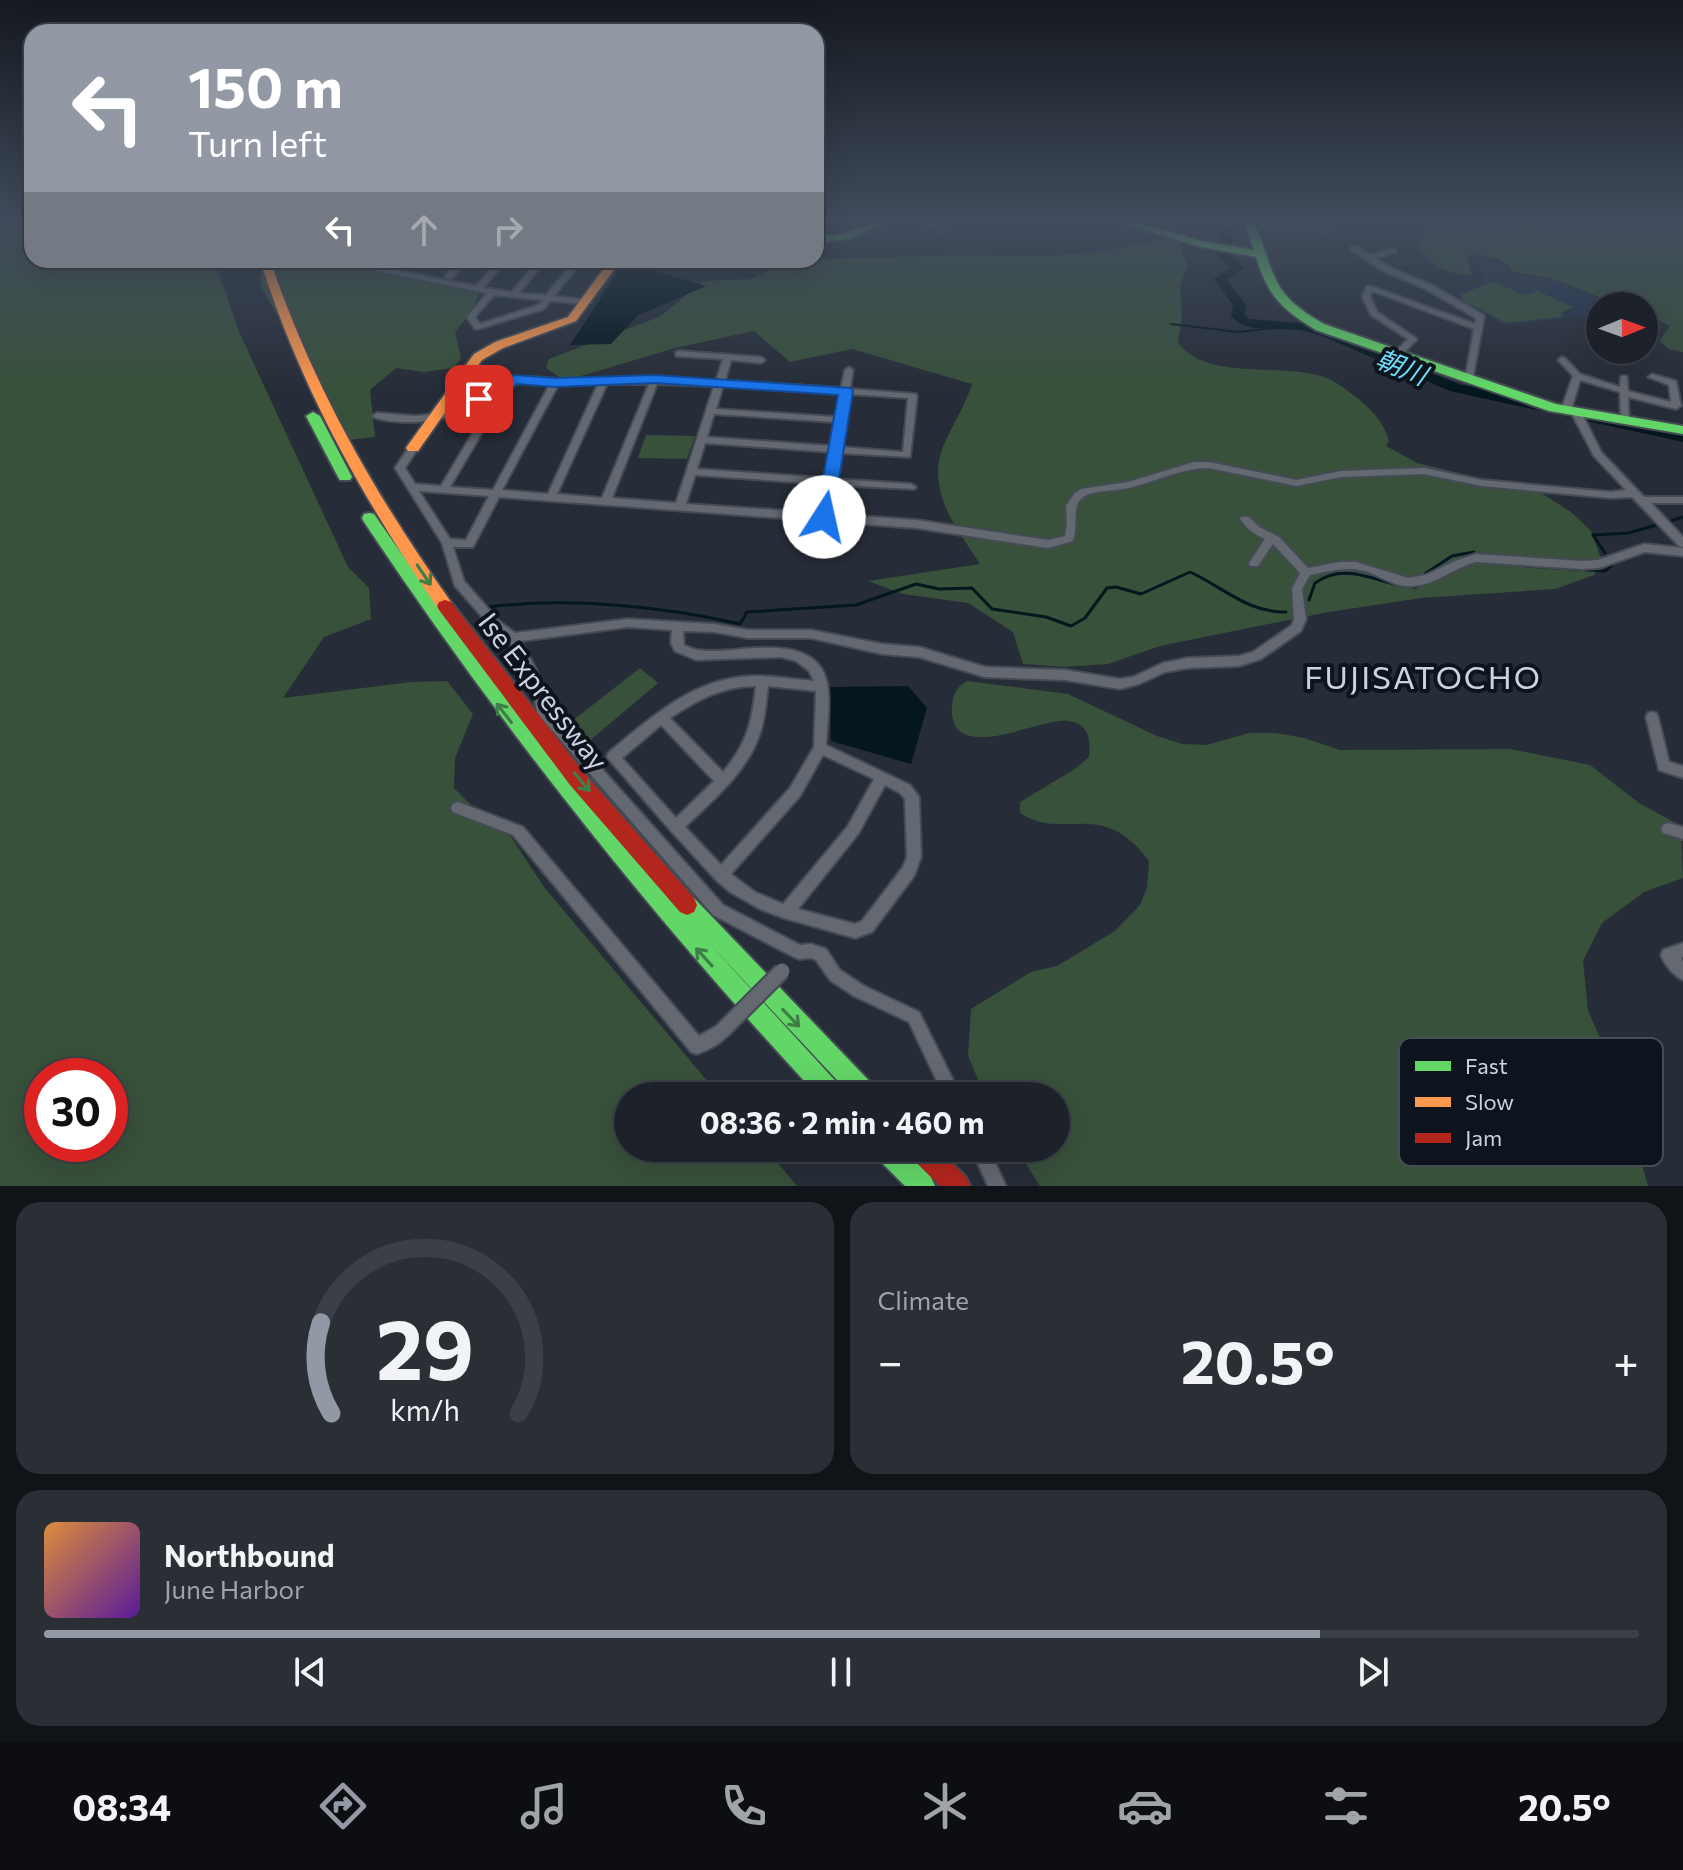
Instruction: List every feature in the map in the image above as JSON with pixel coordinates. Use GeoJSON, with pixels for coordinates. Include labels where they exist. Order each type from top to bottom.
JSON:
{"type":"FeatureCollection","features":[{"type":"Feature","properties":{"kind":"main road","name":"Ise Expressway"},"geometry":{"type":"LineString","coordinates":[[258,277],[265,303],[310,396]]}},
{"type":"Feature","properties":{"kind":"main road","name":"Ise Expressway"},"geometry":{"type":"LineString","coordinates":[[270,277],[327,445],[374,513],[501,684],[595,798],[680,898],[854,1082]]}},
{"type":"Feature","properties":{"kind":"main road"},"geometry":{"type":"LineString","coordinates":[[413,448],[465,372],[485,352],[566,322],[587,302],[604,277]]}},
{"type":"Feature","properties":{"kind":"main road"},"geometry":{"type":"LineString","coordinates":[[1267,277],[1269,286],[1287,307],[1328,331],[1396,356],[1574,414],[1683,430]]}},
{"type":"Feature","properties":{"kind":"main road","name":"Ise Expressway"},"geometry":{"type":"LineString","coordinates":[[374,513],[431,616],[579,810],[665,914],[821,1082]]}},
{"type":"Feature","properties":{"kind":"main road"},"geometry":{"type":"LineString","coordinates":[[899,1162],[922,1186]]}},
{"type":"Feature","properties":{"kind":"main road"},"geometry":{"type":"LineString","coordinates":[[934,1162],[957,1186]]}},
{"type":"Feature","properties":{"kind":"street"},"geometry":{"type":"LineString","coordinates":[[423,277],[492,292],[587,302]]}},
{"type":"Feature","properties":{"kind":"street"},"geometry":{"type":"LineString","coordinates":[[479,288],[488,277]]}},
{"type":"Feature","properties":{"kind":"street"},"geometry":{"type":"LineString","coordinates":[[514,294],[528,277]]}},
{"type":"Feature","properties":{"kind":"street"},"geometry":{"type":"LineString","coordinates":[[492,292],[471,317],[478,327],[537,310],[566,277]]}},
{"type":"Feature","properties":{"kind":"street"},"geometry":{"type":"LineString","coordinates":[[1409,277],[1480,317],[1469,380]]}},
{"type":"Feature","properties":{"kind":"street"},"geometry":{"type":"LineString","coordinates":[[1396,356],[1413,339],[1374,313],[1366,296],[1370,288],[1478,328]]}},
{"type":"Feature","properties":{"kind":"street"},"geometry":{"type":"LineString","coordinates":[[679,354],[761,360]]}},
{"type":"Feature","properties":{"kind":"street"},"geometry":{"type":"LineString","coordinates":[[680,506],[728,357]]}},
{"type":"Feature","properties":{"kind":"street"},"geometry":{"type":"LineString","coordinates":[[1562,360],[1577,376],[1676,406],[1673,383],[1652,377]]}},
{"type":"Feature","properties":{"kind":"street"},"geometry":{"type":"LineString","coordinates":[[824,517],[849,370]]}},
{"type":"Feature","properties":{"kind":"street"},"geometry":{"type":"LineString","coordinates":[[1577,376],[1574,414],[1597,454],[1683,543]]}},
{"type":"Feature","properties":{"kind":"street"},"geometry":{"type":"LineString","coordinates":[[1624,378],[1624,420]]}},
{"type":"Feature","properties":{"kind":"street"},"geometry":{"type":"LineString","coordinates":[[606,501],[655,379]]}},
{"type":"Feature","properties":{"kind":"street"},"geometry":{"type":"LineString","coordinates":[[444,489],[507,383],[515,380],[655,379],[913,396],[907,455],[701,440]]}},
{"type":"Feature","properties":{"kind":"street"},"geometry":{"type":"LineString","coordinates":[[551,497],[604,381]]}},
{"type":"Feature","properties":{"kind":"street"},"geometry":{"type":"LineString","coordinates":[[447,543],[469,544],[555,382]]}},
{"type":"Feature","properties":{"kind":"street"},"geometry":{"type":"LineString","coordinates":[[377,416],[395,419],[451,414],[479,399],[501,393]]}},
{"type":"Feature","properties":{"kind":"street"},"geometry":{"type":"LineString","coordinates":[[710,411],[841,420]]}},
{"type":"Feature","properties":{"kind":"street"},"geometry":{"type":"LineString","coordinates":[[413,448],[400,468],[447,543],[459,583],[495,624],[513,638],[539,690],[541,709],[718,910],[799,952],[821,954],[835,975],[914,1017],[946,1082]]}},
{"type":"Feature","properties":{"kind":"street"},"geometry":{"type":"LineString","coordinates":[[412,487],[916,524],[1059,543],[1069,538],[1072,531],[1070,504],[1074,497],[1085,491],[1159,478],[1194,465],[1209,465],[1296,483],[1341,474],[1424,471],[1482,483],[1683,500]]}},
{"type":"Feature","properties":{"kind":"street"},"geometry":{"type":"LineString","coordinates":[[691,472],[911,487]]}},
{"type":"Feature","properties":{"kind":"street"},"geometry":{"type":"LineString","coordinates":[[1245,519],[1270,540],[1275,540],[1306,572]]}},
{"type":"Feature","properties":{"kind":"street"},"geometry":{"type":"LineString","coordinates":[[1254,563],[1270,540]]}},
{"type":"Feature","properties":{"kind":"street"},"geometry":{"type":"LineString","coordinates":[[513,638],[605,624],[714,628],[748,634],[811,634],[882,649],[919,652],[985,672],[1065,675],[1120,684],[1135,681],[1163,668],[1188,663],[1239,661],[1257,656],[1297,628],[1300,619],[1297,589],[1306,572],[1337,565],[1355,565],[1395,580],[1417,581],[1440,577],[1463,560],[1476,558],[1582,565],[1599,564],[1644,548],[1683,552]]}},
{"type":"Feature","properties":{"kind":"street"},"geometry":{"type":"LineString","coordinates":[[678,627],[677,643],[681,650],[695,655],[762,652],[800,657],[811,662],[819,672],[822,687],[820,748],[795,792],[721,875]]}},
{"type":"Feature","properties":{"kind":"street"},"geometry":{"type":"LineString","coordinates":[[676,827],[723,781],[751,746],[757,731],[762,683]]}},
{"type":"Feature","properties":{"kind":"street"},"geometry":{"type":"LineString","coordinates":[[820,748],[905,789],[912,797],[914,857],[909,871],[867,927],[855,931],[760,904],[738,892],[692,846],[613,757],[661,717],[708,691],[729,684],[822,687]]}},
{"type":"Feature","properties":{"kind":"street"},"geometry":{"type":"LineString","coordinates":[[661,717],[723,781]]}},
{"type":"Feature","properties":{"kind":"street"},"geometry":{"type":"LineString","coordinates":[[1652,717],[1664,766],[1683,772]]}},
{"type":"Feature","properties":{"kind":"street"},"geometry":{"type":"LineString","coordinates":[[786,912],[853,830],[882,777]]}},
{"type":"Feature","properties":{"kind":"street"},"geometry":{"type":"LineString","coordinates":[[458,808],[518,831],[697,1046],[722,1031],[799,952]]}},
{"type":"Feature","properties":{"kind":"street"},"geometry":{"type":"LineString","coordinates":[[1668,829],[1683,833]]}},
{"type":"Feature","properties":{"kind":"street"},"geometry":{"type":"LineString","coordinates":[[674,861],[692,846]]}},
{"type":"Feature","properties":{"kind":"street"},"geometry":{"type":"LineString","coordinates":[[1683,950],[1668,955],[1683,972]]}},
{"type":"Feature","properties":{"kind":"street"},"geometry":{"type":"LineString","coordinates":[[986,1162],[997,1186]]}},
{"type":"Feature","properties":{"kind":"shaded area"},"geometry":{"type":"Polygon","coordinates":[[[614,277],[676,277],[706,286],[637,316],[611,344],[570,345],[614,277]]]}},
{"type":"Feature","properties":{"kind":"shaded area"},"geometry":{"type":"Polygon","coordinates":[[[1483,277],[1551,278],[1586,293],[1586,320],[1575,317],[1506,326],[1460,300],[1458,294],[1478,285],[1483,277]]]}},
{"type":"Feature","properties":{"kind":"shaded area"},"geometry":{"type":"Polygon","coordinates":[[[908,686],[927,708],[911,764],[831,741],[830,687],[908,686]]]}},
{"type":"Feature","properties":{"kind":"green space"},"geometry":{"type":"Polygon","coordinates":[[[0,277],[220,277],[240,334],[348,567],[369,588],[371,619],[324,637],[283,698],[411,682],[447,681],[473,714],[455,758],[454,788],[475,809],[499,819],[544,887],[708,1082],[614,1082],[614,1162],[777,1162],[797,1186],[0,1186],[0,277]]]}},
{"type":"Feature","properties":{"kind":"green space"},"geometry":{"type":"Polygon","coordinates":[[[260,277],[402,277],[480,291],[472,311],[455,332],[461,358],[454,368],[424,372],[396,368],[370,390],[375,437],[349,440],[335,418],[329,399],[261,287],[260,277]]]}},
{"type":"Feature","properties":{"kind":"green space"},"geometry":{"type":"Polygon","coordinates":[[[1183,277],[1178,342],[1190,354],[1225,367],[1306,373],[1334,382],[1374,414],[1387,435],[1389,441],[1386,446],[1417,463],[1541,493],[1571,512],[1591,531],[1602,561],[1594,575],[1555,589],[1421,598],[1323,613],[1160,646],[1108,664],[1064,667],[1023,664],[1013,632],[968,603],[903,594],[868,581],[980,564],[945,505],[938,474],[946,440],[972,384],[852,349],[790,362],[754,331],[675,348],[554,384],[559,377],[546,368],[549,359],[659,317],[704,281],[1183,277]]]}},
{"type":"Feature","properties":{"kind":"green space"},"geometry":{"type":"Polygon","coordinates":[[[1546,277],[1683,277],[1683,352],[1669,349],[1659,341],[1670,326],[1658,320],[1658,292],[1586,292],[1546,277]]]}},
{"type":"Feature","properties":{"kind":"green space"},"geometry":{"type":"Polygon","coordinates":[[[1493,282],[1525,295],[1538,291],[1573,307],[1561,313],[1562,317],[1506,323],[1462,300],[1461,294],[1493,282]]]}},
{"type":"Feature","properties":{"kind":"green space"},"geometry":{"type":"Polygon","coordinates":[[[646,435],[695,436],[687,459],[638,458],[646,435]]]}},
{"type":"Feature","properties":{"kind":"green space"},"geometry":{"type":"Polygon","coordinates":[[[640,668],[658,683],[581,748],[563,728],[640,668]]]}},
{"type":"Feature","properties":{"kind":"green space"},"geometry":{"type":"Polygon","coordinates":[[[967,681],[1068,694],[1157,736],[1182,744],[1207,745],[1249,733],[1276,733],[1340,750],[1510,749],[1590,765],[1639,803],[1681,826],[1683,878],[1644,892],[1602,923],[1583,961],[1588,1011],[1600,1038],[1399,1038],[1399,1166],[1642,1166],[1648,1186],[1040,1186],[1025,1162],[1070,1162],[1070,1082],[979,1082],[968,1056],[971,1009],[1031,972],[1057,966],[1115,931],[1140,905],[1147,888],[1149,861],[1132,842],[1099,825],[1052,824],[1020,813],[1020,802],[1075,769],[1089,757],[1087,733],[1080,725],[1067,721],[1054,722],[997,736],[964,734],[955,724],[952,706],[956,691],[967,681]]]}},
{"type":"Feature","properties":{"kind":"waterway","name":"朝川"},"geometry":{"type":"LineString","coordinates":[[1223,277],[1221,282],[1240,305],[1238,316],[1253,324],[1308,327],[1460,389],[1683,437]]}},
{"type":"Feature","properties":{"kind":"waterway"},"geometry":{"type":"LineString","coordinates":[[1171,324],[1238,332],[1275,328]]}},
{"type":"Feature","properties":{"kind":"waterway"},"geometry":{"type":"LineString","coordinates":[[1668,522],[1683,517]]}},
{"type":"Feature","properties":{"kind":"waterway"},"geometry":{"type":"LineString","coordinates":[[1605,553],[1593,535],[1628,533],[1660,524]]}},
{"type":"Feature","properties":{"kind":"waterway"},"geometry":{"type":"LineString","coordinates":[[1426,573],[1452,556],[1474,552]]}},
{"type":"Feature","properties":{"kind":"waterway"},"geometry":{"type":"LineString","coordinates":[[1527,566],[1605,571],[1612,565]]}},
{"type":"Feature","properties":{"kind":"waterway"},"geometry":{"type":"LineString","coordinates":[[488,607],[550,603],[615,605],[679,612],[740,624],[747,612],[856,605],[916,584],[939,589],[972,588],[992,609],[1046,617],[1071,626],[1085,618],[1107,588],[1116,587],[1141,594],[1190,572],[1248,604],[1286,612]]}},
{"type":"Feature","properties":{"kind":"waterway"},"geometry":{"type":"LineString","coordinates":[[1309,600],[1315,583],[1340,574],[1416,587]]}},
{"type":"Feature","properties":{"kind":"traffic: fast"},"geometry":{"type":"LineString","coordinates":[[1268,277],[1276,294],[1286,305],[1320,327],[1554,408],[1683,430]]}},
{"type":"Feature","properties":{"kind":"traffic: fast"},"geometry":{"type":"LineString","coordinates":[[313,416],[345,477]]}},
{"type":"Feature","properties":{"kind":"traffic: fast"},"geometry":{"type":"LineString","coordinates":[[369,518],[475,671],[588,818],[708,959],[821,1082]]}},
{"type":"Feature","properties":{"kind":"traffic: fast"},"geometry":{"type":"LineString","coordinates":[[687,905],[855,1082]]}},
{"type":"Feature","properties":{"kind":"traffic: fast"},"geometry":{"type":"LineString","coordinates":[[899,1162],[922,1186]]}},
{"type":"Feature","properties":{"kind":"traffic: slow"},"geometry":{"type":"LineString","coordinates":[[271,277],[298,353],[341,440],[390,525],[445,606]]}},
{"type":"Feature","properties":{"kind":"traffic: slow"},"geometry":{"type":"LineString","coordinates":[[413,448],[478,357],[499,345],[572,319],[603,277]]}},
{"type":"Feature","properties":{"kind":"traffic: jam"},"geometry":{"type":"LineString","coordinates":[[445,606],[577,779],[687,905]]}},
{"type":"Feature","properties":{"kind":"traffic: jam"},"geometry":{"type":"LineString","coordinates":[[934,1162],[957,1186]]}},
{"type":"Feature","properties":{"kind":"district","name":"FUJISATOCHO"},"geometry":{"type":"Point","coordinates":[1423,676]}},
{"type":"Feature","properties":{"kind":"route"},"geometry":{"type":"LineString","coordinates":[[479,399],[501,393],[507,383],[515,380],[655,379],[846,391],[824,517]]}}]}
